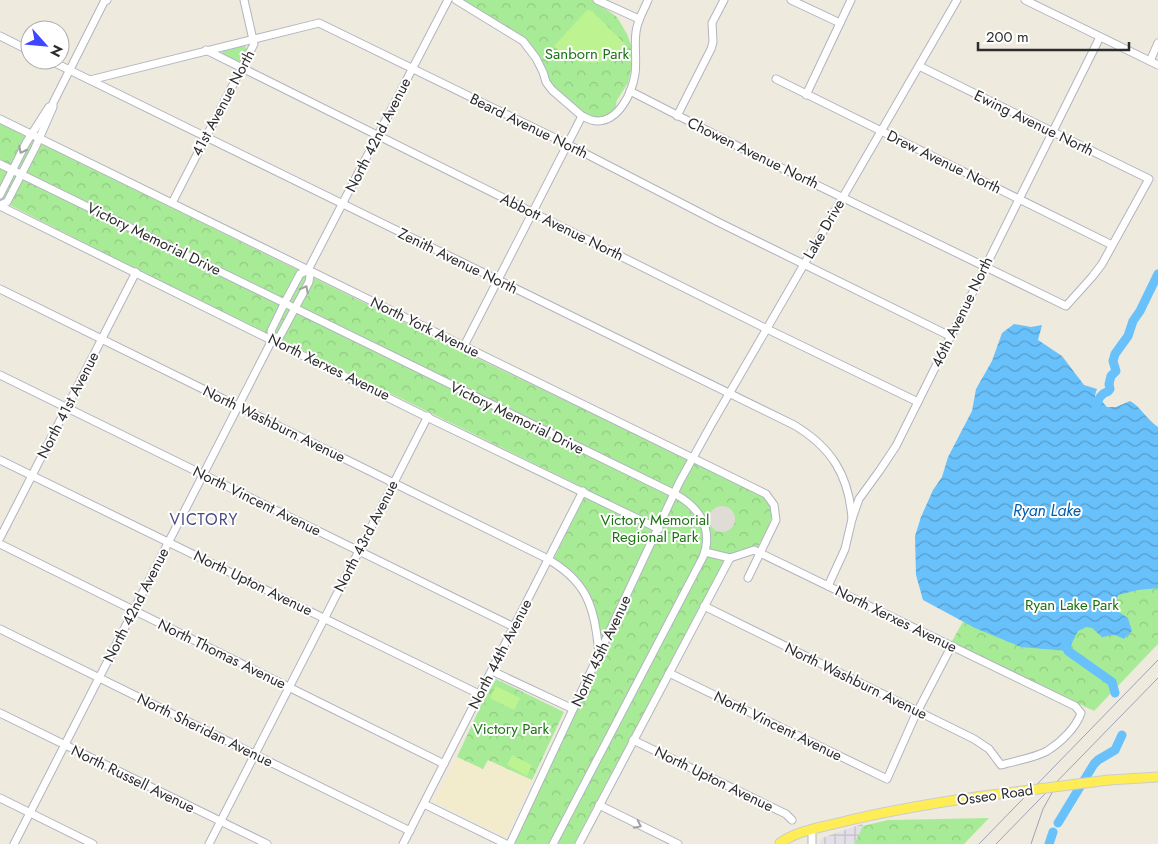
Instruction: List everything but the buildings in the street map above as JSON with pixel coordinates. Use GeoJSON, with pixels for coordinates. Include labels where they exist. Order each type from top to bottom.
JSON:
{"type":"FeatureCollection","features":[{"type":"Feature","properties":{"kind":"main road","name":"Osseo Road"},"geometry":{"type":"LineString","coordinates":[[778,843],[815,828],[897,810],[1065,784],[1158,777]]}},
{"type":"Feature","properties":{"kind":"main road","name":"Osseo Road"},"geometry":{"type":"LineString","coordinates":[[778,843],[812,840],[833,825]]}},
{"type":"Feature","properties":{"kind":"street","name":"41st Avenue North"},"geometry":{"type":"LineString","coordinates":[[172,203],[254,44],[244,0]]}},
{"type":"Feature","properties":{"kind":"street","name":"North 42nd Avenue"},"geometry":{"type":"LineString","coordinates":[[14,844],[272,340],[271,330],[285,302],[300,274],[308,270],[448,0]]}},
{"type":"Feature","properties":{"kind":"street"},"geometry":{"type":"LineString","coordinates":[[456,0],[523,41],[536,58],[546,82],[552,90],[582,116],[597,121],[603,121],[621,108],[630,91],[635,76],[636,31],[648,0]]}},
{"type":"Feature","properties":{"kind":"street"},"geometry":{"type":"LineString","coordinates":[[597,0],[639,20]]}},
{"type":"Feature","properties":{"kind":"street"},"geometry":{"type":"LineString","coordinates":[[677,116],[711,48],[713,42],[712,23],[724,0]]}},
{"type":"Feature","properties":{"kind":"street"},"geometry":{"type":"LineString","coordinates":[[791,0],[840,23]]}},
{"type":"Feature","properties":{"kind":"street"},"geometry":{"type":"LineString","coordinates":[[806,95],[851,0]]}},
{"type":"Feature","properties":{"kind":"street","name":"Lake Drive"},"geometry":{"type":"LineString","coordinates":[[693,458],[958,0]]}},
{"type":"Feature","properties":{"kind":"street"},"geometry":{"type":"LineString","coordinates":[[1025,0],[1158,65]]}},
{"type":"Feature","properties":{"kind":"street"},"geometry":{"type":"LineString","coordinates":[[0,206],[7,202],[103,1]]}},
{"type":"Feature","properties":{"kind":"street","name":"Beard Avenue North"},"geometry":{"type":"LineString","coordinates":[[90,80],[319,23],[568,144],[950,336]]}},
{"type":"Feature","properties":{"kind":"street"},"geometry":{"type":"LineString","coordinates":[[0,36],[20,46]]}},
{"type":"Feature","properties":{"kind":"street","name":"46th Avenue North"},"geometry":{"type":"LineString","coordinates":[[828,586],[845,549],[855,508],[864,491],[889,458],[1100,37]]}},
{"type":"Feature","properties":{"kind":"street"},"geometry":{"type":"LineString","coordinates":[[1150,61],[1158,43]]}},
{"type":"Feature","properties":{"kind":"street","name":"Abbott Avenue North"},"geometry":{"type":"LineString","coordinates":[[206,50],[532,213],[918,402]]}},
{"type":"Feature","properties":{"kind":"street","name":"Ewing Avenue North"},"geometry":{"type":"LineString","coordinates":[[919,66],[1149,179],[1112,245]]}},
{"type":"Feature","properties":{"kind":"street","name":"Zenith Avenue North"},"geometry":{"type":"LineString","coordinates":[[70,70],[794,425],[812,437],[828,452],[840,470],[851,504],[852,518]]}},
{"type":"Feature","properties":{"kind":"street","name":"Drew Avenue North"},"geometry":{"type":"LineString","coordinates":[[776,79],[1112,245]]}},
{"type":"Feature","properties":{"kind":"street","name":"Chowen Avenue North"},"geometry":{"type":"LineString","coordinates":[[630,91],[677,116],[1066,306],[1092,277],[1112,245]]}},
{"type":"Feature","properties":{"kind":"street"},"geometry":{"type":"LineString","coordinates":[[0,195],[32,134],[50,106],[54,103]]}},
{"type":"Feature","properties":{"kind":"street"},"geometry":{"type":"LineString","coordinates":[[464,346],[582,116]]}},
{"type":"Feature","properties":{"kind":"street","name":"North York Avenue"},"geometry":{"type":"LineString","coordinates":[[0,119],[760,490],[771,499],[775,507],[776,520],[748,578]]}},
{"type":"Feature","properties":{"kind":"street","name":"Victory Memorial Drive"},"geometry":{"type":"LineString","coordinates":[[0,164],[675,494],[694,507],[703,520],[707,535],[705,552],[553,844]]}},
{"type":"Feature","properties":{"kind":"street","name":"North Xerxes Avenue"},"geometry":{"type":"LineString","coordinates":[[0,206],[431,419],[659,529]]}},
{"type":"Feature","properties":{"kind":"street","name":"North 42nd Avenue"},"geometry":{"type":"LineString","coordinates":[[272,340],[280,336],[309,282],[310,275],[308,270]]}},
{"type":"Feature","properties":{"kind":"street","name":"North 41st Avenue"},"geometry":{"type":"LineString","coordinates":[[0,538],[136,272]]}},
{"type":"Feature","properties":{"kind":"street","name":"North Washburn Avenue"},"geometry":{"type":"LineString","coordinates":[[0,290],[548,559],[568,573],[588,599],[594,612],[599,653]]}},
{"type":"Feature","properties":{"kind":"street","name":"North Vincent Avenue"},"geometry":{"type":"LineString","coordinates":[[0,375],[514,628]]}},
{"type":"Feature","properties":{"kind":"street","name":"North 43rd Avenue"},"geometry":{"type":"LineString","coordinates":[[209,844],[428,416]]}},
{"type":"Feature","properties":{"kind":"street","name":"North 45th Avenue"},"geometry":{"type":"LineString","coordinates":[[510,844],[693,458]]}},
{"type":"Feature","properties":{"kind":"street","name":"North Upton Avenue"},"geometry":{"type":"LineString","coordinates":[[0,460],[480,694]]}},
{"type":"Feature","properties":{"kind":"street"},"geometry":{"type":"LineString","coordinates":[[846,486],[864,491]]}},
{"type":"Feature","properties":{"kind":"street","name":"North 44th Avenue"},"geometry":{"type":"LineString","coordinates":[[403,844],[583,491]]}},
{"type":"Feature","properties":{"kind":"street","name":"North Thomas Avenue"},"geometry":{"type":"LineString","coordinates":[[0,544],[444,764]]}},
{"type":"Feature","properties":{"kind":"street"},"geometry":{"type":"LineString","coordinates":[[705,552],[730,558],[754,550],[760,553]]}},
{"type":"Feature","properties":{"kind":"street","name":"North Xerxes Avenue"},"geometry":{"type":"LineString","coordinates":[[760,553],[1075,706],[1081,713],[1078,720],[1065,736],[1046,752],[1001,765]]}},
{"type":"Feature","properties":{"kind":"street"},"geometry":{"type":"LineString","coordinates":[[580,844],[730,558]]}},
{"type":"Feature","properties":{"kind":"street","name":"North Washburn Avenue"},"geometry":{"type":"LineString","coordinates":[[704,606],[982,744],[996,757],[1001,765]]}},
{"type":"Feature","properties":{"kind":"street","name":"North Sheridan Avenue"},"geometry":{"type":"LineString","coordinates":[[0,629],[410,831]]}},
{"type":"Feature","properties":{"kind":"street"},"geometry":{"type":"LineString","coordinates":[[918,712],[951,647]]}},
{"type":"Feature","properties":{"kind":"street"},"geometry":{"type":"LineString","coordinates":[[492,671],[573,709]]}},
{"type":"Feature","properties":{"kind":"street","name":"North Vincent Avenue"},"geometry":{"type":"LineString","coordinates":[[669,673],[887,779],[918,712]]}},
{"type":"Feature","properties":{"kind":"street","name":"North Russell Avenue"},"geometry":{"type":"LineString","coordinates":[[0,713],[267,844]]}},
{"type":"Feature","properties":{"kind":"street","name":"North Upton Avenue"},"geometry":{"type":"LineString","coordinates":[[633,740],[786,814],[792,820]]}},
{"type":"Feature","properties":{"kind":"street"},"geometry":{"type":"LineString","coordinates":[[0,798],[93,844]]}},
{"type":"Feature","properties":{"kind":"street"},"geometry":{"type":"LineString","coordinates":[[424,804],[506,844]]}},
{"type":"Feature","properties":{"kind":"street"},"geometry":{"type":"LineString","coordinates":[[599,805],[678,844]]}},
{"type":"Feature","properties":{"kind":"shaded area"},"geometry":{"type":"Polygon","coordinates":[[[722,506],[731,510],[735,519],[731,528],[722,532],[713,528],[709,519],[713,510],[722,506]]]}},
{"type":"Feature","properties":{"kind":"shaded area"},"geometry":{"type":"Polygon","coordinates":[[[457,757],[483,769],[488,760],[532,780],[506,837],[433,801],[457,757]]]}},
{"type":"Feature","properties":{"kind":"shaded area"},"geometry":{"type":"Polygon","coordinates":[[[862,824],[863,826],[854,844],[819,844],[822,838],[862,824]]]}},
{"type":"Feature","properties":{"kind":"green space","name":"Sanborn Park"},"geometry":{"type":"Polygon","coordinates":[[[464,0],[592,0],[617,17],[631,45],[632,65],[628,83],[617,100],[614,113],[605,120],[587,117],[548,82],[546,69],[533,47],[524,37],[464,0]]]}},
{"type":"Feature","properties":{"kind":"green space"},"geometry":{"type":"Polygon","coordinates":[[[587,10],[592,11],[626,45],[610,59],[590,63],[580,62],[570,58],[554,46],[587,10]]]}},
{"type":"Feature","properties":{"kind":"green space"},"geometry":{"type":"Polygon","coordinates":[[[244,45],[247,49],[239,63],[222,54],[223,50],[244,45]]]}},
{"type":"Feature","properties":{"kind":"green space","name":"Victory Memorial Regional Park"},"geometry":{"type":"Polygon","coordinates":[[[0,123],[460,350],[766,497],[771,511],[770,523],[757,548],[739,550],[721,567],[574,844],[514,844],[599,660],[597,625],[588,592],[569,568],[554,558],[588,490],[138,270],[0,200],[0,123]]]}},
{"type":"Feature","properties":{"kind":"green space","name":"Ryan Lake Park"},"geometry":{"type":"Polygon","coordinates":[[[1063,443],[1158,491],[1158,644],[1094,711],[951,643],[1063,443]]]}},
{"type":"Feature","properties":{"kind":"green space","name":"Victory Park"},"geometry":{"type":"Polygon","coordinates":[[[496,679],[564,712],[532,780],[488,760],[483,769],[457,757],[482,703],[496,679]]]}},
{"type":"Feature","properties":{"kind":"green space"},"geometry":{"type":"Polygon","coordinates":[[[496,686],[520,698],[514,710],[490,698],[496,686]]]}},
{"type":"Feature","properties":{"kind":"green space"},"geometry":{"type":"Polygon","coordinates":[[[512,755],[532,765],[527,776],[507,765],[512,755]]]}},
{"type":"Feature","properties":{"kind":"green space"},"geometry":{"type":"Polygon","coordinates":[[[989,818],[964,844],[854,844],[863,826],[888,820],[989,818]]]}},
{"type":"Feature","properties":{"kind":"water","name":"Ryan Lake"},"geometry":{"type":"Polygon","coordinates":[[[1014,324],[1031,327],[1042,325],[1038,340],[1062,356],[1084,385],[1097,389],[1096,398],[1099,398],[1107,407],[1116,407],[1130,401],[1158,427],[1158,588],[1118,595],[1114,609],[1128,618],[1132,631],[1124,639],[1115,635],[1102,637],[1092,628],[1086,627],[1078,631],[1068,651],[1021,647],[975,628],[923,600],[916,575],[915,536],[921,517],[933,490],[942,477],[948,457],[972,411],[976,389],[992,361],[1002,333],[1014,324]]]}},
{"type":"Feature","properties":{"kind":"waterway"},"geometry":{"type":"LineString","coordinates":[[1096,408],[1100,398],[1110,389],[1111,376],[1116,371],[1113,361],[1115,354],[1128,336],[1133,321],[1158,274]]}},
{"type":"Feature","properties":{"kind":"waterway"},"geometry":{"type":"LineString","coordinates":[[1065,642],[1068,651],[1112,682],[1115,693]]}},
{"type":"Feature","properties":{"kind":"waterway"},"geometry":{"type":"LineString","coordinates":[[1058,823],[1094,764],[1115,750],[1122,735]]}},
{"type":"Feature","properties":{"kind":"waterway"},"geometry":{"type":"LineString","coordinates":[[1049,844],[1053,832]]}},
{"type":"Feature","properties":{"kind":"railway"},"geometry":{"type":"LineString","coordinates":[[979,844],[1158,660]]}},
{"type":"Feature","properties":{"kind":"railway"},"geometry":{"type":"LineString","coordinates":[[996,844],[1158,678]]}},
{"type":"Feature","properties":{"kind":"railway"},"geometry":{"type":"LineString","coordinates":[[1031,844],[1043,809],[1053,791]]}},
{"type":"Feature","properties":{"kind":"district","name":"VICTORY"},"geometry":{"type":"Point","coordinates":[204,519]}}]}
